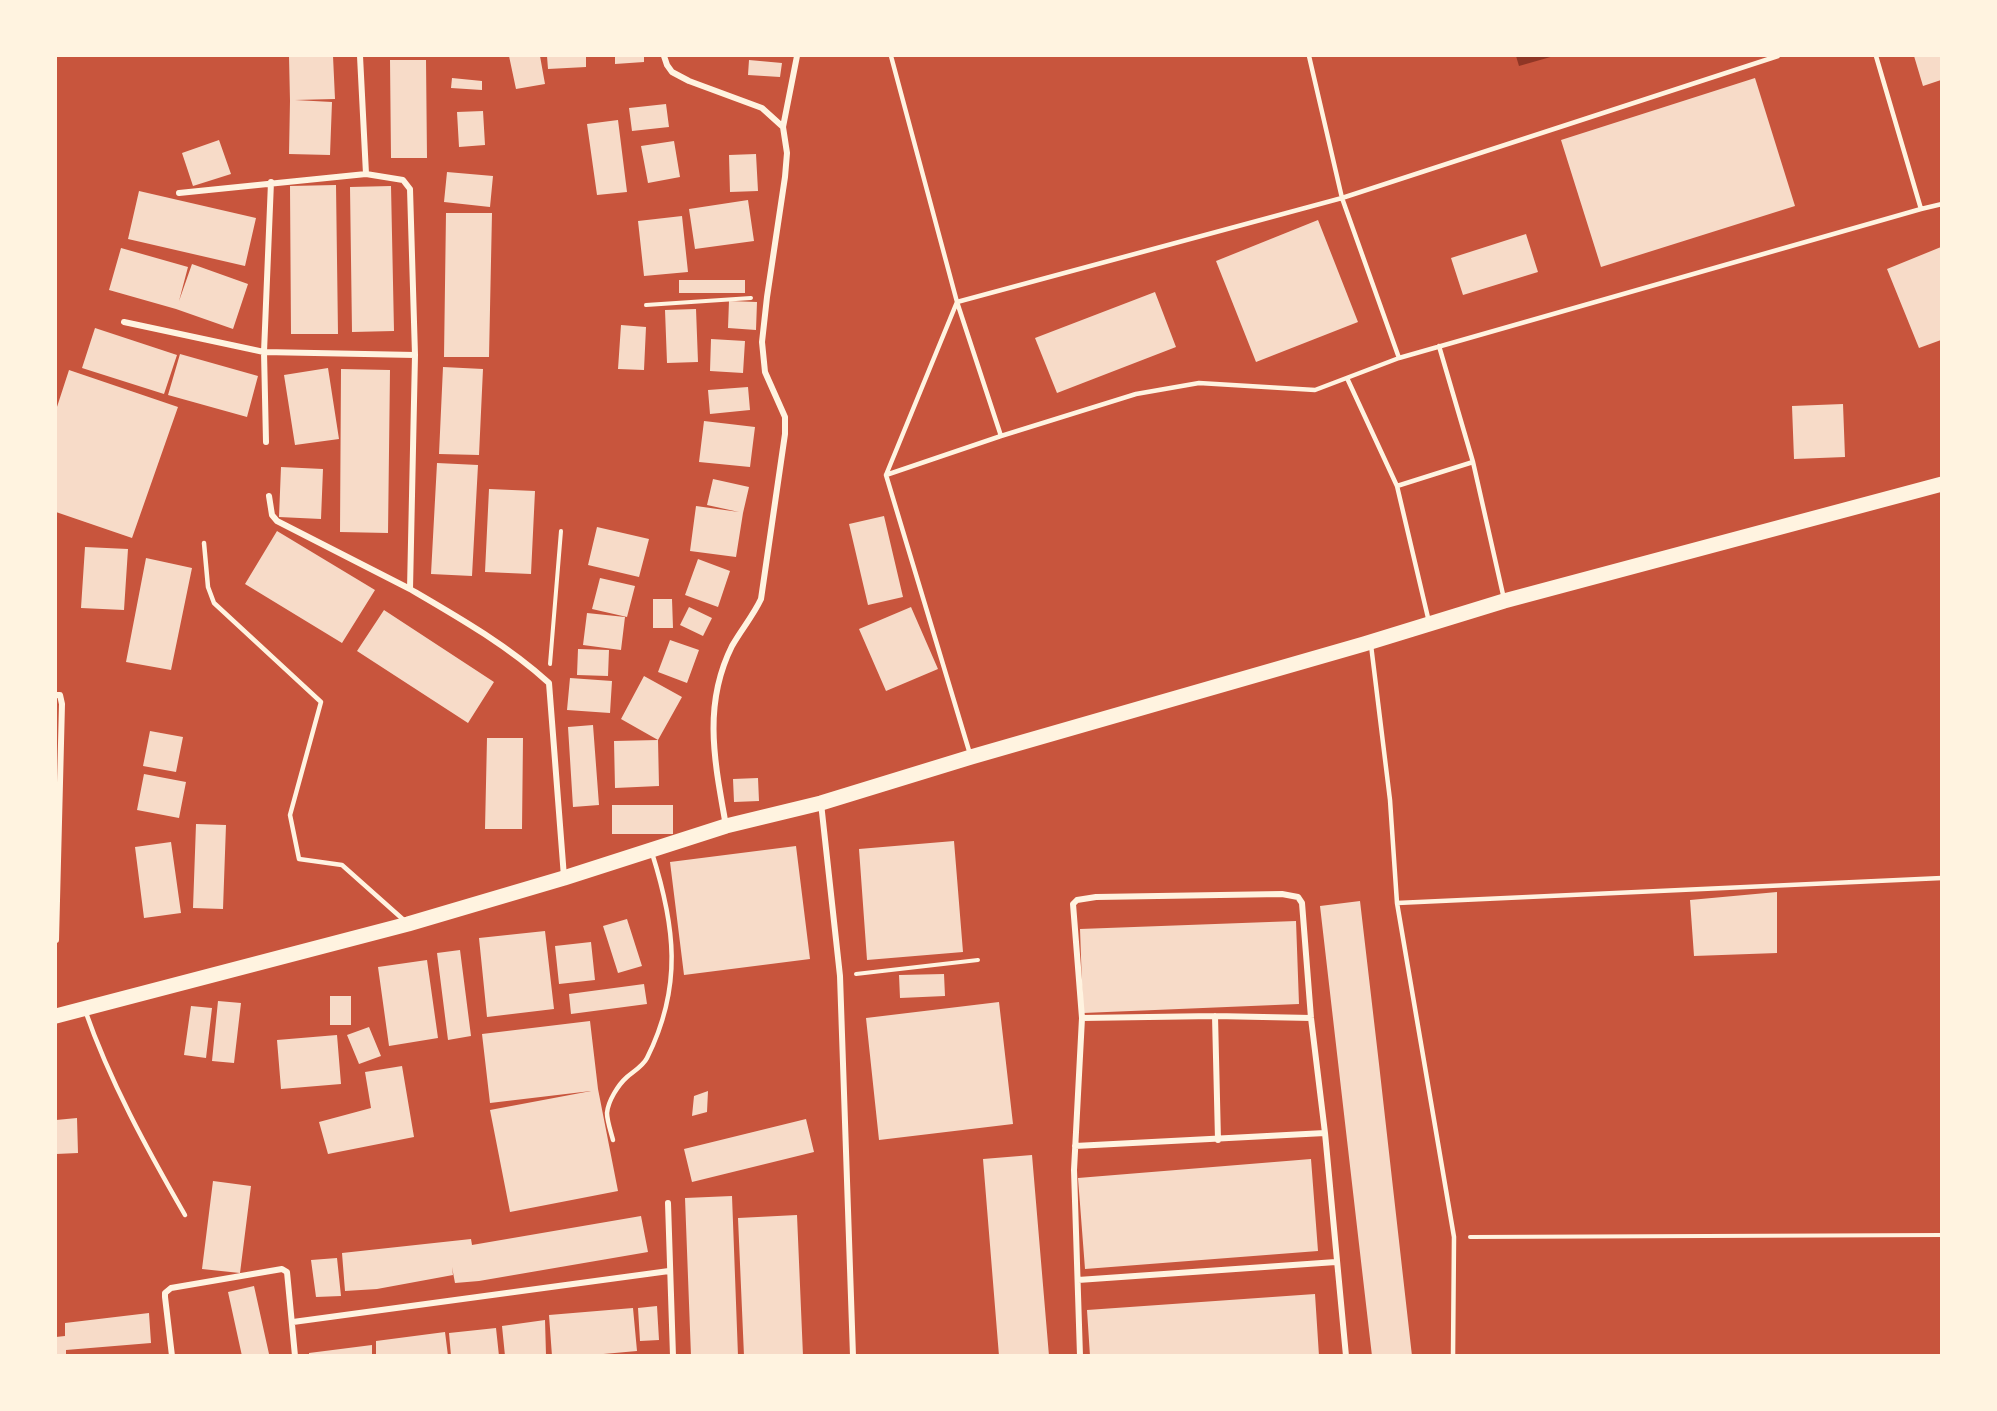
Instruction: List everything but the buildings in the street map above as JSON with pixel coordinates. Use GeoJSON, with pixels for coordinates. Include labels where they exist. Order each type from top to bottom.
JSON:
{"type":"FeatureCollection","features":[{"type":"Feature","properties":{"kind":"main road"},"geometry":{"type":"LineString","coordinates":[[56,1016],[408,924],[564,878],[726,826],[821,803],[971,756],[1371,642],[1504,601],[1941,484]]}},
{"type":"Feature","properties":{"kind":"street"},"geometry":{"type":"LineString","coordinates":[[360,56],[366,174]]}},
{"type":"Feature","properties":{"kind":"street"},"geometry":{"type":"LineString","coordinates":[[664,56],[672,72],[689,81],[762,108],[783,128]]}},
{"type":"Feature","properties":{"kind":"street"},"geometry":{"type":"LineString","coordinates":[[726,826],[714,760],[713,729],[716,693],[722,670],[733,645],[754,614],[761,599],[785,434],[785,417],[768,382],[762,357],[766,297],[785,177],[787,153],[783,128],[797,56]]}},
{"type":"Feature","properties":{"kind":"street"},"geometry":{"type":"LineString","coordinates":[[179,193],[366,174],[403,180],[410,189],[415,355],[410,589]]}},
{"type":"Feature","properties":{"kind":"street"},"geometry":{"type":"LineString","coordinates":[[266,442],[264,352],[270,257],[271,182]]}},
{"type":"Feature","properties":{"kind":"street"},"geometry":{"type":"LineString","coordinates":[[124,322],[264,352],[415,355]]}},
{"type":"Feature","properties":{"kind":"street"},"geometry":{"type":"LineString","coordinates":[[269,496],[270,508],[277,521],[410,589],[504,646],[549,683],[564,878]]}},
{"type":"Feature","properties":{"kind":"street"},"geometry":{"type":"LineString","coordinates":[[56,695],[60,695],[62,704],[56,940]]}},
{"type":"Feature","properties":{"kind":"street"},"geometry":{"type":"LineString","coordinates":[[821,803],[840,976],[853,1356]]}},
{"type":"Feature","properties":{"kind":"street"},"geometry":{"type":"LineString","coordinates":[[1080,1356],[1075,1233],[1075,1146],[1082,1018],[1073,904],[1077,900],[1096,897],[1282,894],[1298,897],[1302,903],[1311,1018],[1325,1133],[1346,1356]]}},
{"type":"Feature","properties":{"kind":"street"},"geometry":{"type":"LineString","coordinates":[[1082,1018],[1215,1016],[1311,1018]]}},
{"type":"Feature","properties":{"kind":"street"},"geometry":{"type":"LineString","coordinates":[[1215,1016],[1218,1140]]}},
{"type":"Feature","properties":{"kind":"street"},"geometry":{"type":"LineString","coordinates":[[1075,1146],[1325,1133]]}},
{"type":"Feature","properties":{"kind":"street"},"geometry":{"type":"LineString","coordinates":[[668,1203],[673,1356]]}},
{"type":"Feature","properties":{"kind":"street"},"geometry":{"type":"LineString","coordinates":[[1078,1280],[1336,1262]]}},
{"type":"Feature","properties":{"kind":"street"},"geometry":{"type":"LineString","coordinates":[[172,1356],[165,1297],[165,1293],[171,1288],[282,1269],[287,1272],[288,1277],[295,1356]]}},
{"type":"Feature","properties":{"kind":"street"},"geometry":{"type":"LineString","coordinates":[[292,1322],[669,1271]]}},
{"type":"Feature","properties":{"kind":"lane"},"geometry":{"type":"LineString","coordinates":[[891,56],[957,302],[1001,436]]}},
{"type":"Feature","properties":{"kind":"lane"},"geometry":{"type":"LineString","coordinates":[[1309,56],[1342,198],[1399,358]]}},
{"type":"Feature","properties":{"kind":"lane"},"geometry":{"type":"LineString","coordinates":[[957,302],[1342,198],[1778,56]]}},
{"type":"Feature","properties":{"kind":"lane"},"geometry":{"type":"LineString","coordinates":[[1876,56],[1921,209]]}},
{"type":"Feature","properties":{"kind":"lane"},"geometry":{"type":"LineString","coordinates":[[886,475],[1001,436],[1147,392],[1199,383],[1315,390],[1399,358],[1439,346],[1941,204]]}},
{"type":"Feature","properties":{"kind":"lane"},"geometry":{"type":"LineString","coordinates":[[957,302],[886,475],[971,756]]}},
{"type":"Feature","properties":{"kind":"lane"},"geometry":{"type":"LineString","coordinates":[[1439,346],[1473,462],[1504,601]]}},
{"type":"Feature","properties":{"kind":"lane"},"geometry":{"type":"LineString","coordinates":[[1347,378],[1397,486],[1429,623]]}},
{"type":"Feature","properties":{"kind":"lane"},"geometry":{"type":"LineString","coordinates":[[1397,486],[1473,462]]}},
{"type":"Feature","properties":{"kind":"lane"},"geometry":{"type":"LineString","coordinates":[[204,543],[207,587],[214,603],[321,702],[290,815],[299,859],[342,865],[408,924]]}},
{"type":"Feature","properties":{"kind":"lane"},"geometry":{"type":"LineString","coordinates":[[1371,642],[1390,800],[1397,903],[1454,1237],[1453,1356]]}},
{"type":"Feature","properties":{"kind":"lane"},"geometry":{"type":"LineString","coordinates":[[613,1140],[607,1112],[619,1084],[645,1061],[664,1016],[670,984],[673,946],[669,914],[651,850]]}},
{"type":"Feature","properties":{"kind":"lane"},"geometry":{"type":"LineString","coordinates":[[1397,903],[1941,878]]}},
{"type":"Feature","properties":{"kind":"lane"},"geometry":{"type":"LineString","coordinates":[[84,1009],[96,1041],[147,1149],[185,1215]]}},
{"type":"Feature","properties":{"kind":"path"},"geometry":{"type":"LineString","coordinates":[[646,305],[766,297]]}},
{"type":"Feature","properties":{"kind":"path"},"geometry":{"type":"LineString","coordinates":[[549,683],[561,531]]}},
{"type":"Feature","properties":{"kind":"path"},"geometry":{"type":"LineString","coordinates":[[840,976],[978,960]]}},
{"type":"Feature","properties":{"kind":"path"},"geometry":{"type":"LineString","coordinates":[[1454,1237],[1941,1235]]}},
{"type":"Feature","properties":{"kind":"shaded area"},"geometry":{"type":"Polygon","coordinates":[[[1516,56],[1554,56],[1519,66],[1516,56]]]}}]}
